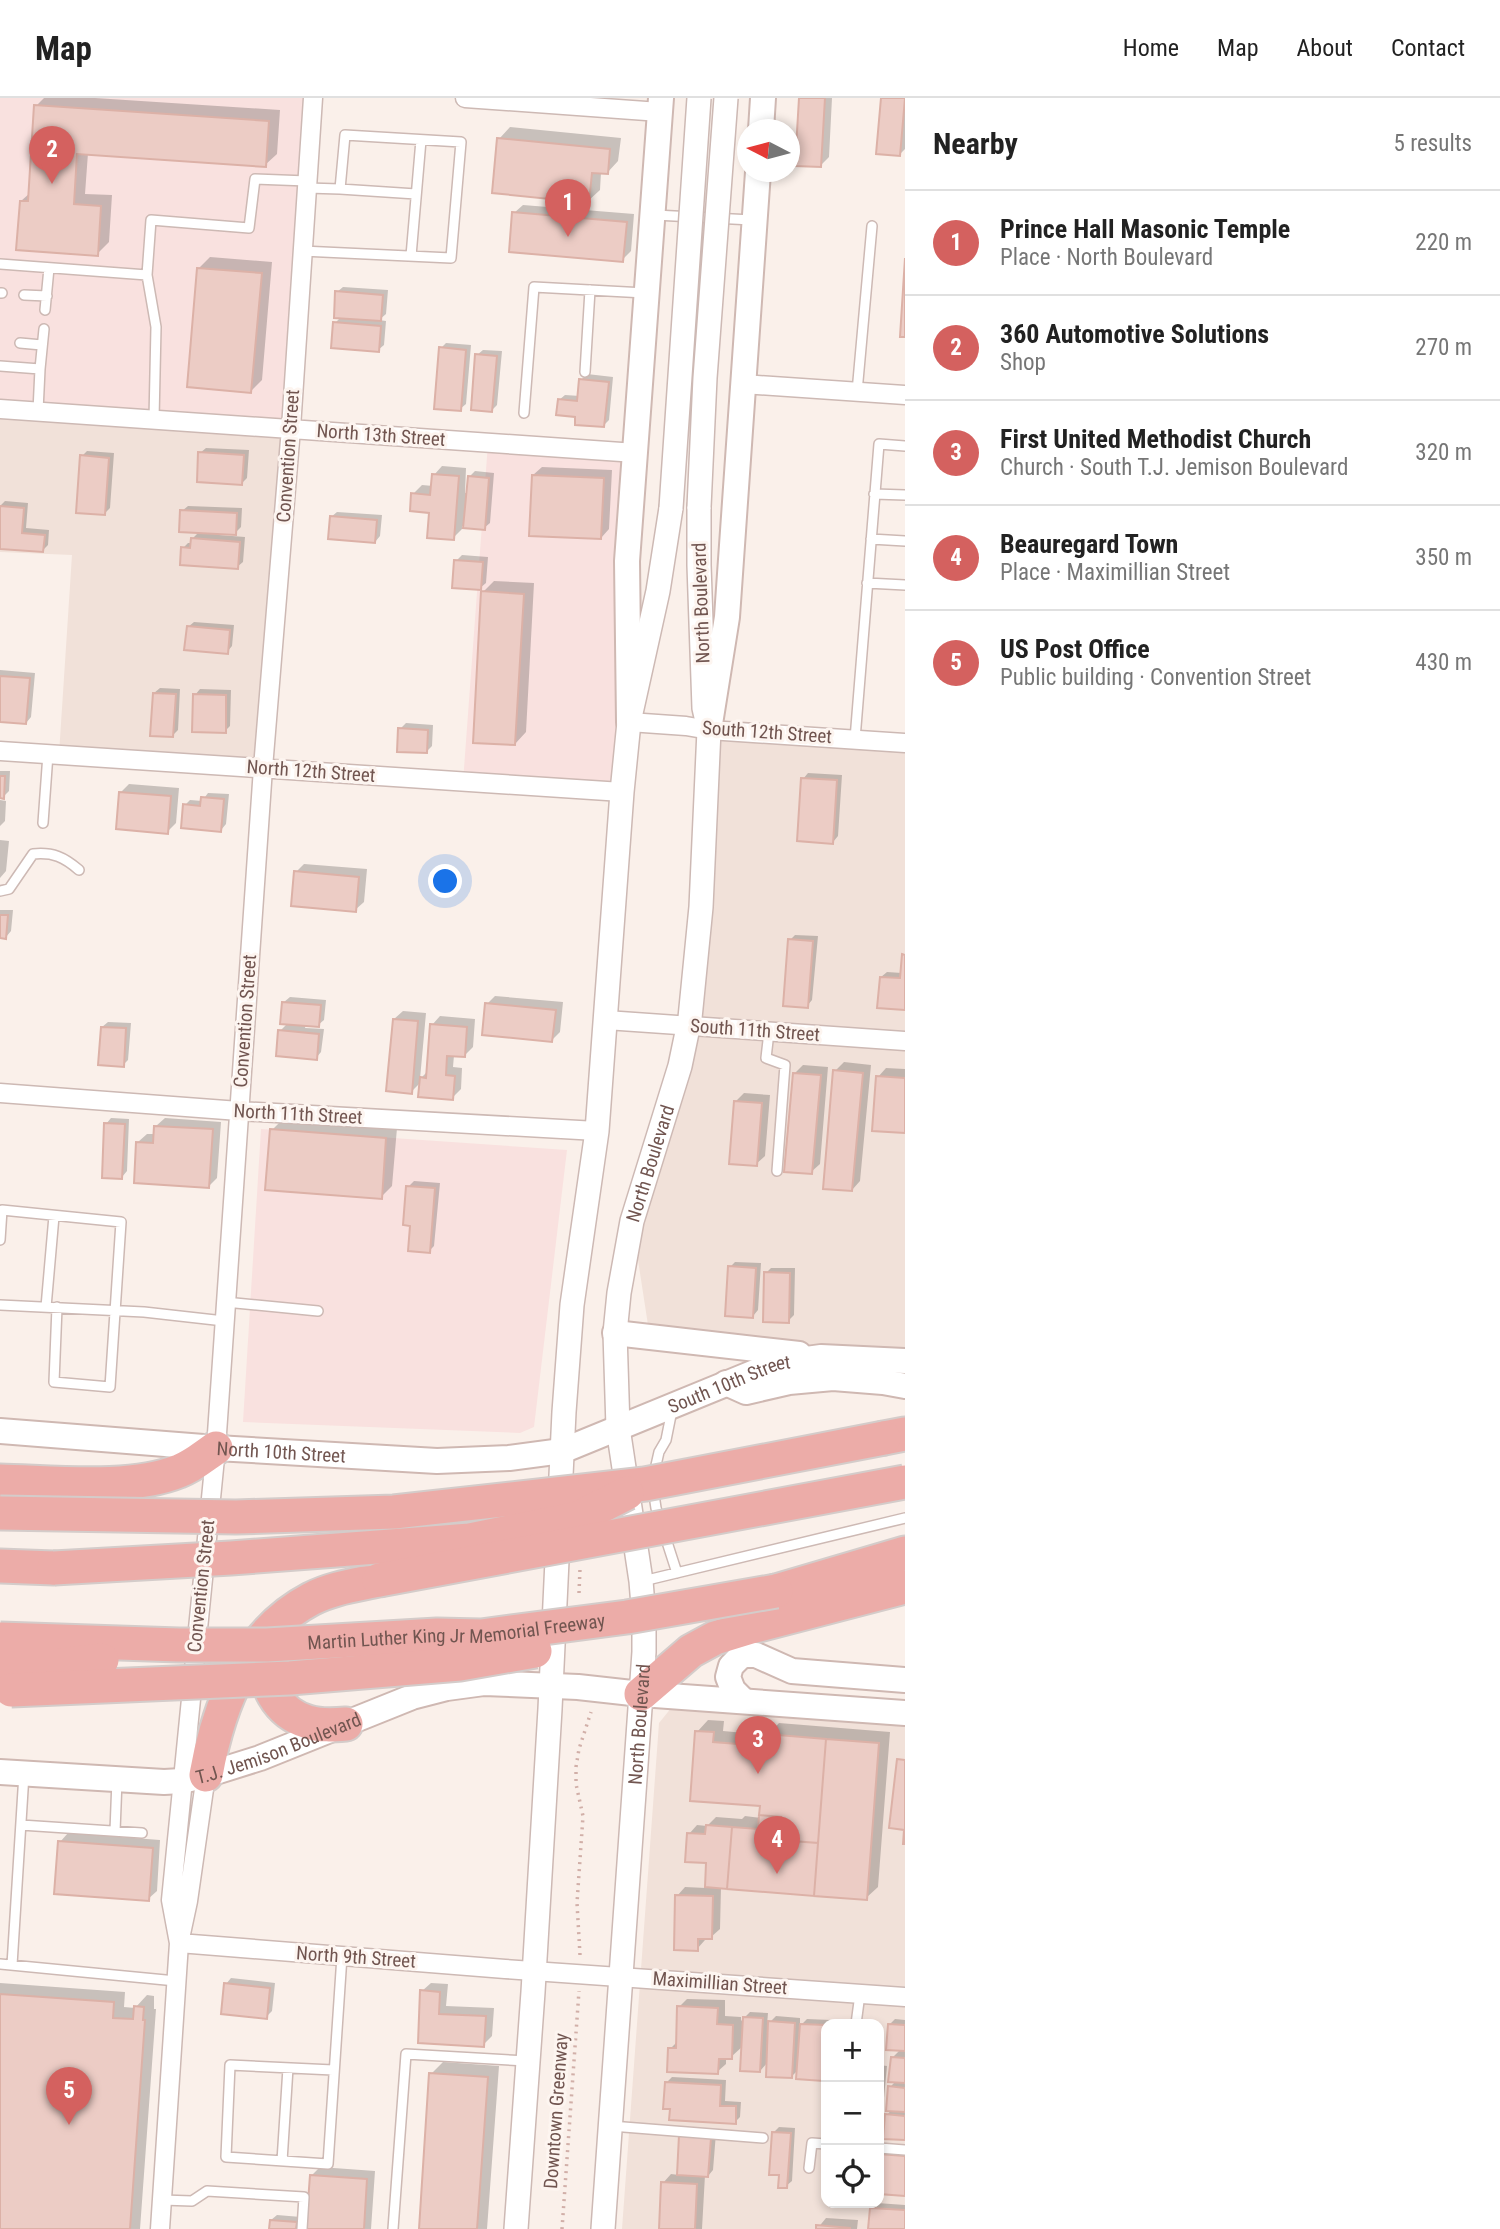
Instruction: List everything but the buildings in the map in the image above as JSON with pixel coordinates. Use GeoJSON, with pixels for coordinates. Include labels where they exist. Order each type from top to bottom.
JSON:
{"type":"FeatureCollection","features":[{"type":"Feature","properties":{"kind":"highway"},"geometry":{"type":"LineString","coordinates":[[0,1513],[191,1517],[394,1512],[645,1484],[898,1434]]}},
{"type":"Feature","properties":{"kind":"highway"},"geometry":{"type":"LineString","coordinates":[[0,1481],[102,1483],[155,1478],[191,1466],[216,1448]]}},
{"type":"Feature","properties":{"kind":"highway"},"geometry":{"type":"LineString","coordinates":[[194,1778],[210,1750],[230,1692],[250,1654],[284,1617],[312,1598],[336,1589],[379,1580],[905,1482]]}},
{"type":"Feature","properties":{"kind":"highway"},"geometry":{"type":"LineString","coordinates":[[0,1566],[54,1568],[244,1558],[470,1540],[578,1518],[645,1484]]}},
{"type":"Feature","properties":{"kind":"highway","name":"Martin Luther King Jr Memorial Freeway"},"geometry":{"type":"LineString","coordinates":[[0,1639],[222,1646],[316,1644],[438,1635],[481,1636],[627,1617],[776,1591],[900,1552]]}},
{"type":"Feature","properties":{"kind":"highway"},"geometry":{"type":"LineString","coordinates":[[640,1694],[691,1651],[715,1638],[895,1590]]}},
{"type":"Feature","properties":{"kind":"highway"},"geometry":{"type":"LineString","coordinates":[[4,1682],[290,1678],[460,1664],[590,1643],[670,1626],[776,1591]]}},
{"type":"Feature","properties":{"kind":"highway"},"geometry":{"type":"LineString","coordinates":[[273,1627],[266,1651],[265,1671],[272,1694],[289,1712],[308,1722],[346,1724]]}},
{"type":"Feature","properties":{"kind":"highway"},"geometry":{"type":"LineString","coordinates":[[4,1682],[59,1665],[222,1646]]}},
{"type":"Feature","properties":{"kind":"main road"},"geometry":{"type":"LineString","coordinates":[[762,119],[763,98]]}},
{"type":"Feature","properties":{"kind":"main road"},"geometry":{"type":"LineString","coordinates":[[629,722],[627,561],[661,105]]}},
{"type":"Feature","properties":{"kind":"main road"},"geometry":{"type":"LineString","coordinates":[[709,730],[727,617],[757,182]]}},
{"type":"Feature","properties":{"kind":"main road"},"geometry":{"type":"LineString","coordinates":[[615,1333],[821,1357]]}},
{"type":"Feature","properties":{"kind":"main road","name":"South 10th Street"},"geometry":{"type":"LineString","coordinates":[[562,1451],[777,1363],[821,1357],[905,1361]]}},
{"type":"Feature","properties":{"kind":"main road"},"geometry":{"type":"LineString","coordinates":[[725,1383],[746,1392],[789,1382],[833,1378],[871,1380],[905,1386]]}},
{"type":"Feature","properties":{"kind":"main road","name":"North 10th Street"},"geometry":{"type":"LineString","coordinates":[[0,1431],[216,1448],[438,1461],[509,1458],[562,1451]]}},
{"type":"Feature","properties":{"kind":"main road"},"geometry":{"type":"LineString","coordinates":[[743,1700],[733,1690],[728,1677],[735,1661],[745,1655],[756,1655],[792,1671],[905,1679]]}},
{"type":"Feature","properties":{"kind":"main road","name":"T.J. Jemison Boulevard"},"geometry":{"type":"LineString","coordinates":[[12,1773],[164,1782],[194,1778],[260,1758],[412,1697],[447,1688],[484,1683],[551,1685],[594,1701],[640,1694],[905,1713]]}},
{"type":"Feature","properties":{"kind":"street","name":"Convention Street"},"geometry":{"type":"LineString","coordinates":[[160,2229],[179,1943],[188,1901],[225,1302],[263,768],[291,428],[313,98]]}},
{"type":"Feature","properties":{"kind":"street"},"geometry":{"type":"LineString","coordinates":[[465,98],[661,105]]}},
{"type":"Feature","properties":{"kind":"street","name":"North Boulevard"},"geometry":{"type":"LineString","coordinates":[[516,2229],[534,1970],[572,1305],[597,1131],[629,722],[658,591],[671,508],[699,98]]}},
{"type":"Feature","properties":{"kind":"street","name":"North Boulevard"},"geometry":{"type":"LineString","coordinates":[[603,2229],[644,1618],[618,1429],[615,1333],[632,1221],[680,1066],[695,981],[709,730],[704,708],[699,507],[705,379],[726,98]]}},
{"type":"Feature","properties":{"kind":"street"},"geometry":{"type":"LineString","coordinates":[[743,384],[905,395]]}},
{"type":"Feature","properties":{"kind":"street","name":"North 13th Street"},"geometry":{"type":"LineString","coordinates":[[0,409],[636,453]]}},
{"type":"Feature","properties":{"kind":"street","name":"South 12th Street"},"geometry":{"type":"LineString","coordinates":[[629,722],[905,743]]}},
{"type":"Feature","properties":{"kind":"street","name":"North 12th Street"},"geometry":{"type":"LineString","coordinates":[[0,751],[622,792]]}},
{"type":"Feature","properties":{"kind":"street","name":"South 11th Street"},"geometry":{"type":"LineString","coordinates":[[606,1020],[905,1041]]}},
{"type":"Feature","properties":{"kind":"street","name":"North 11th Street"},"geometry":{"type":"LineString","coordinates":[[0,1093],[239,1111],[597,1131]]}},
{"type":"Feature","properties":{"kind":"street","name":"North 9th Street"},"geometry":{"type":"LineString","coordinates":[[179,1943],[534,1970]]}},
{"type":"Feature","properties":{"kind":"street","name":"Maximillian Street"},"geometry":{"type":"LineString","coordinates":[[534,1970],[905,1997]]}},
{"type":"Feature","properties":{"kind":"lane"},"geometry":{"type":"LineString","coordinates":[[302,251],[451,258],[461,142],[345,135],[340,189]]}},
{"type":"Feature","properties":{"kind":"lane"},"geometry":{"type":"LineString","coordinates":[[411,256],[421,139]]}},
{"type":"Feature","properties":{"kind":"lane"},"geometry":{"type":"LineString","coordinates":[[154,419],[156,327],[147,275],[151,220],[249,228],[256,179],[340,189],[416,194]]}},
{"type":"Feature","properties":{"kind":"lane"},"geometry":{"type":"LineString","coordinates":[[653,215],[754,220]]}},
{"type":"Feature","properties":{"kind":"lane"},"geometry":{"type":"LineString","coordinates":[[857,392],[872,226]]}},
{"type":"Feature","properties":{"kind":"lane"},"geometry":{"type":"LineString","coordinates":[[0,264],[147,275]]}},
{"type":"Feature","properties":{"kind":"lane"},"geometry":{"type":"LineString","coordinates":[[46,310],[49,268]]}},
{"type":"Feature","properties":{"kind":"lane"},"geometry":{"type":"LineString","coordinates":[[524,412],[534,287],[647,293]]}},
{"type":"Feature","properties":{"kind":"lane"},"geometry":{"type":"LineString","coordinates":[[585,372],[590,290]]}},
{"type":"Feature","properties":{"kind":"lane"},"geometry":{"type":"LineString","coordinates":[[24,295],[47,296]]}},
{"type":"Feature","properties":{"kind":"lane"},"geometry":{"type":"LineString","coordinates":[[38,411],[44,329]]}},
{"type":"Feature","properties":{"kind":"lane"},"geometry":{"type":"LineString","coordinates":[[20,343],[43,345]]}},
{"type":"Feature","properties":{"kind":"lane"},"geometry":{"type":"LineString","coordinates":[[0,366],[40,369]]}},
{"type":"Feature","properties":{"kind":"lane"},"geometry":{"type":"LineString","coordinates":[[855,739],[879,444],[905,446]]}},
{"type":"Feature","properties":{"kind":"lane"},"geometry":{"type":"LineString","coordinates":[[874,494],[905,495]]}},
{"type":"Feature","properties":{"kind":"lane"},"geometry":{"type":"LineString","coordinates":[[871,539],[905,541]]}},
{"type":"Feature","properties":{"kind":"lane"},"geometry":{"type":"LineString","coordinates":[[867,583],[905,585]]}},
{"type":"Feature","properties":{"kind":"lane"},"geometry":{"type":"LineString","coordinates":[[43,822],[48,754]]}},
{"type":"Feature","properties":{"kind":"lane"},"geometry":{"type":"LineString","coordinates":[[0,891],[9,890],[33,854],[47,852],[66,858],[79,870]]}},
{"type":"Feature","properties":{"kind":"lane"},"geometry":{"type":"LineString","coordinates":[[769,1032],[766,1058],[785,1065],[777,1171]]}},
{"type":"Feature","properties":{"kind":"lane"},"geometry":{"type":"LineString","coordinates":[[0,1240],[2,1210],[121,1222],[110,1387],[54,1382],[57,1307]]}},
{"type":"Feature","properties":{"kind":"lane"},"geometry":{"type":"LineString","coordinates":[[46,1307],[54,1216]]}},
{"type":"Feature","properties":{"kind":"lane"},"geometry":{"type":"LineString","coordinates":[[225,1302],[318,1311]]}},
{"type":"Feature","properties":{"kind":"lane"},"geometry":{"type":"LineString","coordinates":[[0,1305],[116,1310],[224,1321]]}},
{"type":"Feature","properties":{"kind":"lane"},"geometry":{"type":"LineString","coordinates":[[674,1405],[666,1440],[657,1460],[653,1487],[656,1508],[677,1573]]}},
{"type":"Feature","properties":{"kind":"lane"},"geometry":{"type":"LineString","coordinates":[[641,1581],[905,1518]]}},
{"type":"Feature","properties":{"kind":"lane"},"geometry":{"type":"LineString","coordinates":[[12,1773],[21,1825],[12,1965]]}},
{"type":"Feature","properties":{"kind":"lane"},"geometry":{"type":"LineString","coordinates":[[115,1831],[117,1779]]}},
{"type":"Feature","properties":{"kind":"lane"},"geometry":{"type":"LineString","coordinates":[[21,1825],[142,1833]]}},
{"type":"Feature","properties":{"kind":"lane"},"geometry":{"type":"LineString","coordinates":[[333,2070],[230,2065],[226,2157],[328,2164],[342,1956]]}},
{"type":"Feature","properties":{"kind":"lane"},"geometry":{"type":"LineString","coordinates":[[0,1964],[176,1981]]}},
{"type":"Feature","properties":{"kind":"lane"},"geometry":{"type":"LineString","coordinates":[[857,2019],[860,1994]]}},
{"type":"Feature","properties":{"kind":"lane"},"geometry":{"type":"LineString","coordinates":[[393,2229],[406,2054],[528,2061]]}},
{"type":"Feature","properties":{"kind":"lane"},"geometry":{"type":"LineString","coordinates":[[282,2161],[288,2068]]}},
{"type":"Feature","properties":{"kind":"lane"},"geometry":{"type":"LineString","coordinates":[[611,2126],[762,2138]]}},
{"type":"Feature","properties":{"kind":"lane"},"geometry":{"type":"LineString","coordinates":[[809,2168],[812,2143],[821,2144]]}},
{"type":"Feature","properties":{"kind":"lane"},"geometry":{"type":"LineString","coordinates":[[884,2148],[905,2150]]}},
{"type":"Feature","properties":{"kind":"lane"},"geometry":{"type":"LineString","coordinates":[[162,2200],[192,2201],[207,2191],[304,2197],[302,2229]]}},
{"type":"Feature","properties":{"kind":"path"},"geometry":{"type":"LineString","coordinates":[[580,1950],[576,1903],[583,1816],[576,1784],[576,1767],[594,1701]]}},
{"type":"Feature","properties":{"kind":"path","name":"Downtown Greenway"},"geometry":{"type":"LineString","coordinates":[[562,2229],[578,1995]]}},
{"type":"Feature","properties":{"kind":"shaded area"},"geometry":{"type":"Polygon","coordinates":[[[0,98],[313,98],[291,428],[0,409],[0,98]]]}},
{"type":"Feature","properties":{"kind":"shaded area"},"geometry":{"type":"Polygon","coordinates":[[[0,409],[291,428],[263,768],[59,754],[72,555],[0,552],[0,409]]]}},
{"type":"Feature","properties":{"kind":"shaded area"},"geometry":{"type":"Polygon","coordinates":[[[488,443],[636,453],[622,792],[463,782],[488,443]]]}},
{"type":"Feature","properties":{"kind":"shaded area"},"geometry":{"type":"Polygon","coordinates":[[[717,728],[905,742],[905,1359],[650,1338],[632,1221],[690,1018],[717,728]]]}},
{"type":"Feature","properties":{"kind":"shaded area"},"geometry":{"type":"Polygon","coordinates":[[[261,1129],[567,1150],[534,1427],[520,1433],[243,1422],[261,1129]]]}},
{"type":"Feature","properties":{"kind":"shaded area"},"geometry":{"type":"Polygon","coordinates":[[[672,1707],[905,1723],[905,2229],[622,2229],[659,1723],[672,1707]]]}},
{"type":"Feature","properties":{"kind":"place","name":"360 Automotive Solutions"},"geometry":{"type":"Point","coordinates":[52,184]}},
{"type":"Feature","properties":{"kind":"place","name":"Prince Hall Masonic Temple"},"geometry":{"type":"Point","coordinates":[568,237]}},
{"type":"Feature","properties":{"kind":"place","name":"First United Methodist Church"},"geometry":{"type":"Point","coordinates":[758,1774]}},
{"type":"Feature","properties":{"kind":"place","name":"Beauregard Town"},"geometry":{"type":"Point","coordinates":[777,1874]}},
{"type":"Feature","properties":{"kind":"place","name":"US Post Office"},"geometry":{"type":"Point","coordinates":[69,2125]}}]}
